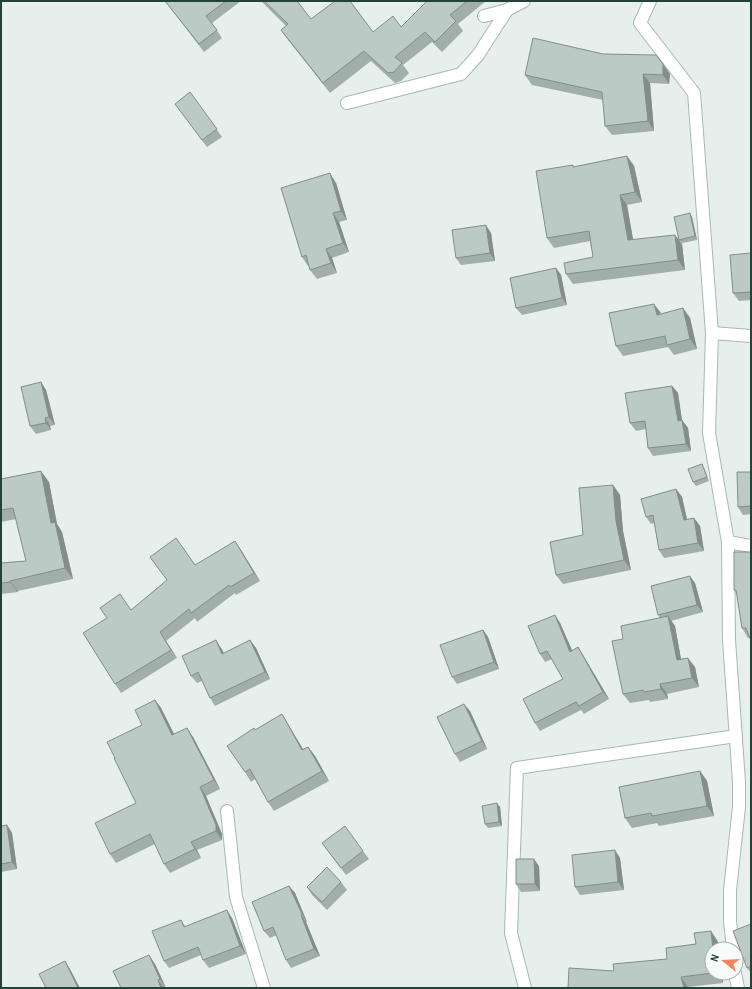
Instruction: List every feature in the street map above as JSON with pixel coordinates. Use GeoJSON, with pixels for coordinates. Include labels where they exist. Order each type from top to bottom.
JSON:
{"type":"FeatureCollection","features":[{"type":"Feature","properties":{"kind":"street"},"geometry":{"type":"LineString","coordinates":[[484,16],[507,10],[524,1]]}},
{"type":"Feature","properties":{"kind":"street"},"geometry":{"type":"LineString","coordinates":[[650,1],[640,23],[694,93],[712,333],[709,433],[728,542],[729,640],[739,782],[739,806],[730,890],[730,921],[732,941]]}},
{"type":"Feature","properties":{"kind":"street"},"geometry":{"type":"LineString","coordinates":[[347,103],[461,74],[478,55],[507,10]]}},
{"type":"Feature","properties":{"kind":"street"},"geometry":{"type":"LineString","coordinates":[[712,333],[751,336]]}},
{"type":"Feature","properties":{"kind":"street"},"geometry":{"type":"LineString","coordinates":[[728,542],[751,546]]}},
{"type":"Feature","properties":{"kind":"street"},"geometry":{"type":"LineString","coordinates":[[525,988],[511,933],[517,768],[736,736]]}},
{"type":"Feature","properties":{"kind":"street"},"geometry":{"type":"LineString","coordinates":[[227,811],[236,897],[264,988]]}},
{"type":"Feature","properties":{"kind":"building"},"geometry":{"type":"Polygon","coordinates":[[[165,1],[226,1],[206,16],[217,30],[199,44],[165,1]]]}},
{"type":"Feature","properties":{"kind":"building"},"geometry":{"type":"Polygon","coordinates":[[[264,1],[297,1],[311,19],[335,1],[350,1],[373,32],[393,16],[401,27],[427,1],[467,1],[450,15],[456,21],[435,42],[425,32],[395,57],[402,63],[394,72],[388,73],[364,51],[323,83],[281,30],[288,24],[264,1]]]}},
{"type":"Feature","properties":{"kind":"building"},"geometry":{"type":"Polygon","coordinates":[[[533,38],[603,54],[656,55],[663,64],[663,75],[643,74],[648,121],[605,126],[602,92],[525,75],[533,38]]]}},
{"type":"Feature","properties":{"kind":"building"},"geometry":{"type":"Polygon","coordinates":[[[190,92],[217,129],[202,140],[175,104],[190,92]]]}},
{"type":"Feature","properties":{"kind":"building"},"geometry":{"type":"Polygon","coordinates":[[[627,156],[635,192],[620,195],[628,240],[675,235],[678,260],[566,274],[564,263],[593,257],[589,231],[547,238],[536,171],[573,165],[573,167],[627,156]]]}},
{"type":"Feature","properties":{"kind":"building"},"geometry":{"type":"Polygon","coordinates":[[[330,173],[341,211],[333,213],[343,243],[326,249],[331,263],[310,270],[306,255],[302,257],[281,188],[330,173]]]}},
{"type":"Feature","properties":{"kind":"building"},"geometry":{"type":"Polygon","coordinates":[[[690,213],[695,236],[679,240],[674,217],[690,213]]]}},
{"type":"Feature","properties":{"kind":"building"},"geometry":{"type":"Polygon","coordinates":[[[486,225],[490,253],[456,258],[452,230],[486,225]]]}},
{"type":"Feature","properties":{"kind":"building"},"geometry":{"type":"Polygon","coordinates":[[[751,253],[751,292],[733,293],[730,255],[751,253]]]}},
{"type":"Feature","properties":{"kind":"building"},"geometry":{"type":"Polygon","coordinates":[[[556,268],[562,298],[516,308],[510,278],[556,268]]]}},
{"type":"Feature","properties":{"kind":"building"},"geometry":{"type":"Polygon","coordinates":[[[654,304],[657,315],[683,308],[690,339],[667,345],[665,336],[616,346],[609,313],[654,304]]]}},
{"type":"Feature","properties":{"kind":"building"},"geometry":{"type":"Polygon","coordinates":[[[41,382],[49,417],[45,418],[46,423],[30,426],[21,387],[41,382]]]}},
{"type":"Feature","properties":{"kind":"building"},"geometry":{"type":"Polygon","coordinates":[[[672,386],[678,421],[682,420],[686,444],[648,448],[645,421],[630,423],[625,393],[672,386]]]}},
{"type":"Feature","properties":{"kind":"building"},"geometry":{"type":"Polygon","coordinates":[[[702,464],[707,477],[693,482],[688,469],[702,464]]]}},
{"type":"Feature","properties":{"kind":"building"},"geometry":{"type":"Polygon","coordinates":[[[41,471],[51,523],[55,522],[65,568],[1,583],[1,563],[26,561],[13,508],[1,510],[1,479],[41,471]]]}},
{"type":"Feature","properties":{"kind":"building"},"geometry":{"type":"Polygon","coordinates":[[[737,472],[751,472],[751,506],[738,507],[737,472]]]}},
{"type":"Feature","properties":{"kind":"building"},"geometry":{"type":"Polygon","coordinates":[[[613,485],[616,521],[624,560],[556,575],[550,542],[583,535],[579,488],[613,485]]]}},
{"type":"Feature","properties":{"kind":"building"},"geometry":{"type":"Polygon","coordinates":[[[676,489],[684,520],[694,518],[698,543],[659,550],[653,515],[646,517],[641,499],[676,489]]]}},
{"type":"Feature","properties":{"kind":"building"},"geometry":{"type":"Polygon","coordinates":[[[176,538],[195,565],[235,541],[254,573],[230,587],[229,585],[191,613],[189,609],[160,632],[171,650],[115,684],[83,633],[107,618],[100,608],[120,594],[131,610],[167,580],[150,557],[176,538]]]}},
{"type":"Feature","properties":{"kind":"building"},"geometry":{"type":"Polygon","coordinates":[[[734,552],[751,552],[751,641],[746,628],[742,628],[736,590],[734,590],[734,552]]]}},
{"type":"Feature","properties":{"kind":"building"},"geometry":{"type":"Polygon","coordinates":[[[690,576],[697,605],[658,615],[651,586],[690,576]]]}},
{"type":"Feature","properties":{"kind":"building"},"geometry":{"type":"Polygon","coordinates":[[[555,615],[570,652],[578,647],[603,692],[579,706],[576,702],[535,723],[523,699],[563,679],[547,651],[540,654],[528,626],[555,615]]]}},
{"type":"Feature","properties":{"kind":"building"},"geometry":{"type":"Polygon","coordinates":[[[668,616],[677,660],[688,658],[692,678],[660,684],[661,689],[644,692],[643,690],[623,694],[612,641],[623,639],[621,626],[668,616]]]}},
{"type":"Feature","properties":{"kind":"building"},"geometry":{"type":"Polygon","coordinates":[[[483,630],[494,662],[452,677],[440,645],[483,630]]]}},
{"type":"Feature","properties":{"kind":"building"},"geometry":{"type":"Polygon","coordinates":[[[216,640],[222,654],[250,640],[265,672],[210,698],[198,672],[191,676],[182,656],[216,640]]]}},
{"type":"Feature","properties":{"kind":"building"},"geometry":{"type":"Polygon","coordinates":[[[155,700],[172,735],[187,728],[214,780],[200,787],[216,825],[216,831],[191,842],[195,849],[164,864],[150,834],[110,854],[95,823],[136,803],[107,742],[142,725],[135,710],[155,700]]]}},
{"type":"Feature","properties":{"kind":"building"},"geometry":{"type":"Polygon","coordinates":[[[464,704],[482,741],[455,754],[437,717],[464,704]]]}},
{"type":"Feature","properties":{"kind":"building"},"geometry":{"type":"Polygon","coordinates":[[[282,714],[302,750],[308,747],[322,771],[268,802],[250,769],[245,772],[227,746],[254,728],[255,730],[282,714]]]}},
{"type":"Feature","properties":{"kind":"building"},"geometry":{"type":"Polygon","coordinates":[[[700,771],[707,806],[652,816],[651,813],[625,818],[619,787],[700,771]]]}},
{"type":"Feature","properties":{"kind":"building"},"geometry":{"type":"Polygon","coordinates":[[[497,803],[499,822],[485,824],[482,806],[497,803]]]}},
{"type":"Feature","properties":{"kind":"building"},"geometry":{"type":"Polygon","coordinates":[[[7,825],[12,862],[1,864],[1,826],[7,825]]]}},
{"type":"Feature","properties":{"kind":"building"},"geometry":{"type":"Polygon","coordinates":[[[345,826],[363,851],[341,868],[322,843],[345,826]]]}},
{"type":"Feature","properties":{"kind":"building"},"geometry":{"type":"Polygon","coordinates":[[[615,850],[618,882],[575,887],[572,855],[615,850]]]}},
{"type":"Feature","properties":{"kind":"building"},"geometry":{"type":"Polygon","coordinates":[[[516,859],[534,859],[535,884],[516,884],[516,859]]]}},
{"type":"Feature","properties":{"kind":"building"},"geometry":{"type":"Polygon","coordinates":[[[327,867],[341,882],[322,902],[307,887],[327,867]]]}},
{"type":"Feature","properties":{"kind":"building"},"geometry":{"type":"Polygon","coordinates":[[[289,886],[302,914],[301,915],[314,949],[286,960],[273,927],[264,931],[252,902],[289,886]]]}},
{"type":"Feature","properties":{"kind":"building"},"geometry":{"type":"Polygon","coordinates":[[[227,910],[240,946],[203,960],[198,947],[164,961],[152,931],[181,920],[184,927],[227,910]]]}},
{"type":"Feature","properties":{"kind":"building"},"geometry":{"type":"Polygon","coordinates":[[[751,924],[751,966],[747,968],[744,960],[744,941],[737,941],[733,931],[751,924]]]}},
{"type":"Feature","properties":{"kind":"building"},"geometry":{"type":"Polygon","coordinates":[[[711,931],[712,941],[704,941],[704,974],[681,977],[684,988],[568,988],[569,968],[614,971],[613,964],[667,959],[666,948],[696,944],[694,933],[711,931]]]}},
{"type":"Feature","properties":{"kind":"building"},"geometry":{"type":"Polygon","coordinates":[[[149,955],[160,979],[158,980],[161,988],[121,988],[113,971],[149,955]]]}},
{"type":"Feature","properties":{"kind":"building"},"geometry":{"type":"Polygon","coordinates":[[[65,961],[78,988],[46,988],[39,974],[65,961]]]}}]}
